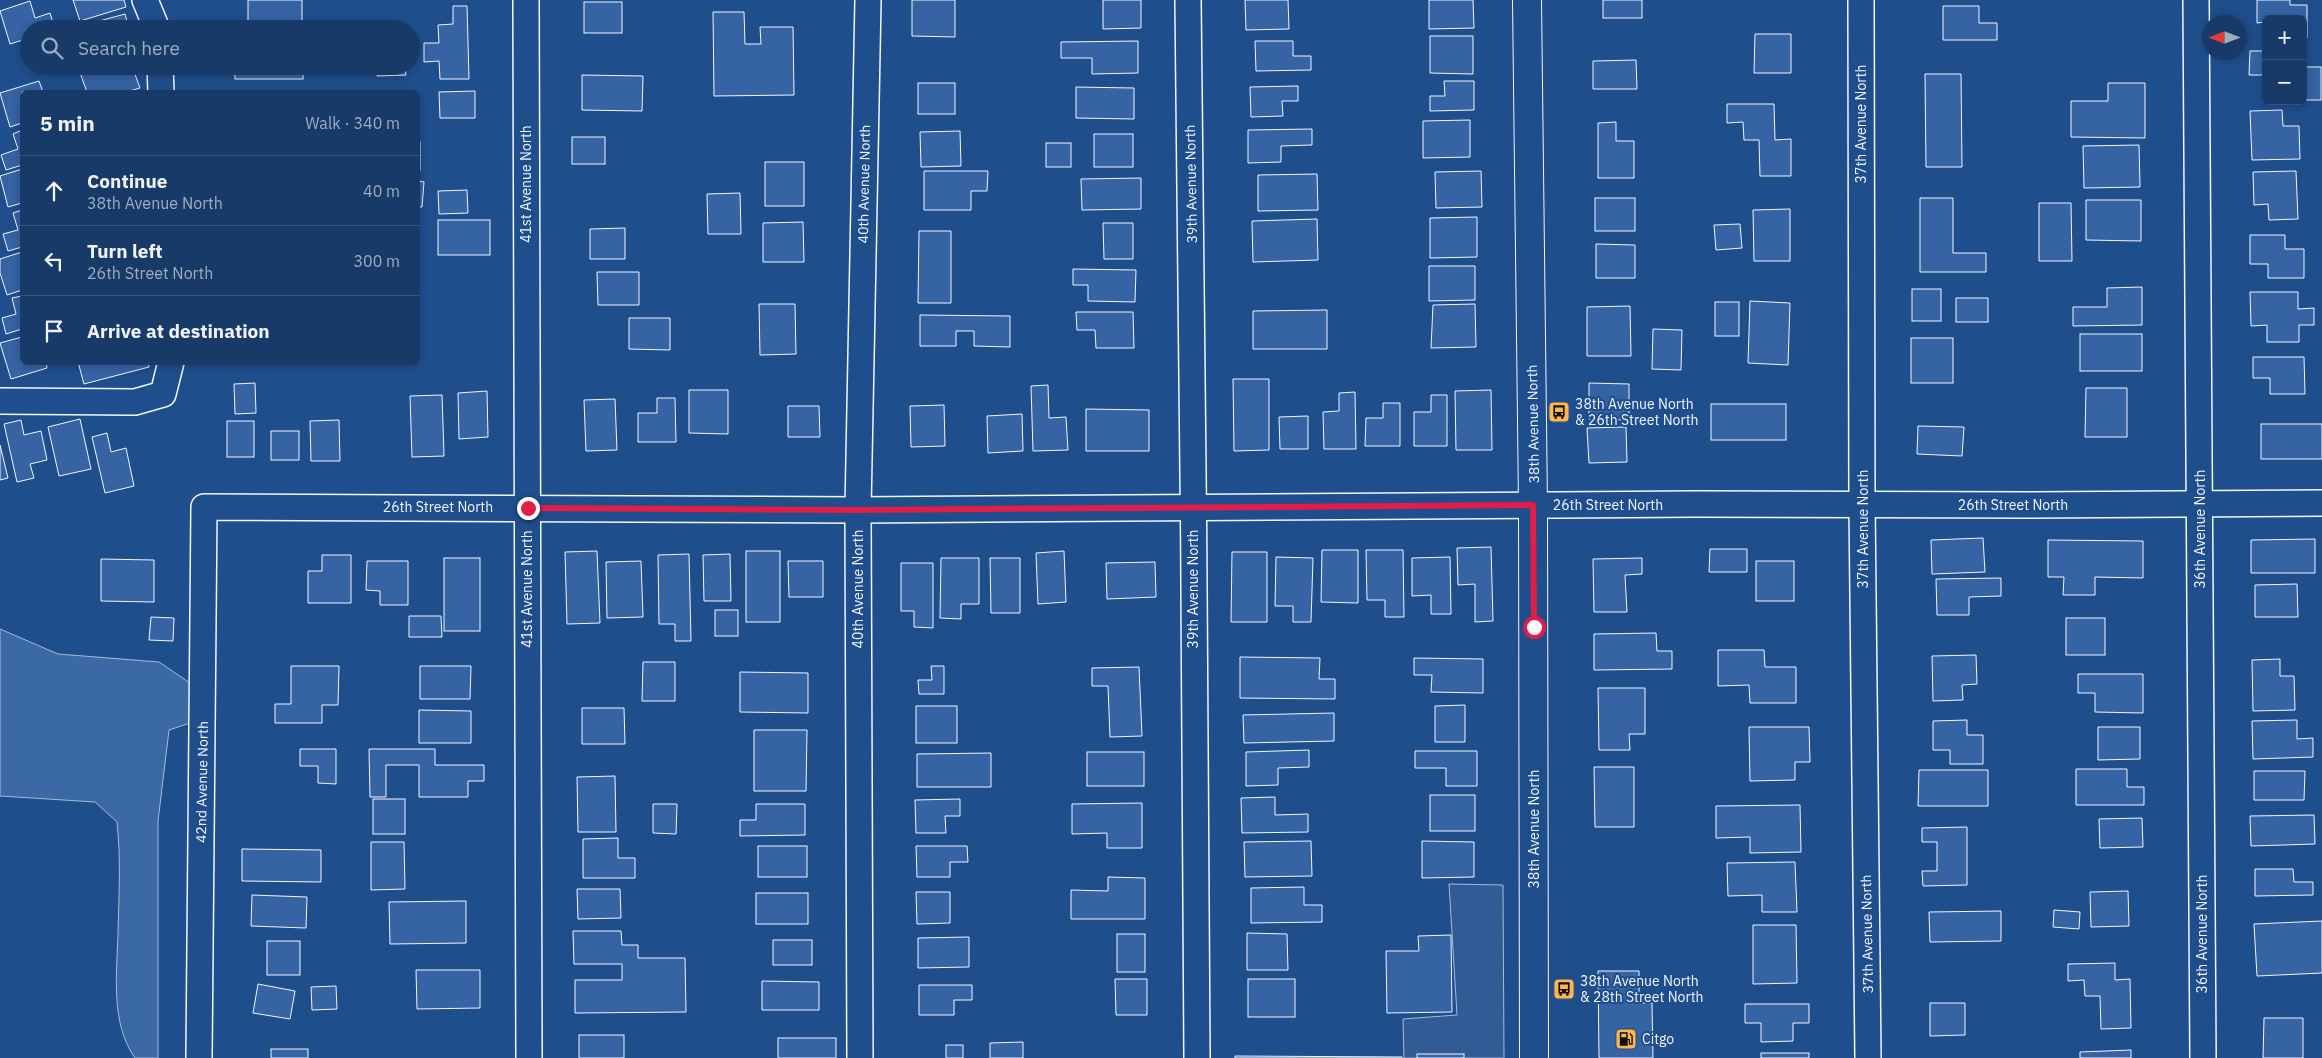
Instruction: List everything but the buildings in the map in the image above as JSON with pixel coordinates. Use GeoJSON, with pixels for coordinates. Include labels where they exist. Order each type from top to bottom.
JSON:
{"type":"FeatureCollection","features":[{"type":"Feature","properties":{"kind":"main road","name":"38th Avenue North"},"geometry":{"type":"LineString","coordinates":[[1527,0],[1533,505],[1534,1058]]}},
{"type":"Feature","properties":{"kind":"street"},"geometry":{"type":"LineString","coordinates":[[145,0],[153,20]]}},
{"type":"Feature","properties":{"kind":"street","name":"41st Avenue North"},"geometry":{"type":"LineString","coordinates":[[526,0],[529,1058]]}},
{"type":"Feature","properties":{"kind":"street","name":"40th Avenue North"},"geometry":{"type":"LineString","coordinates":[[860,1058],[858,510],[868,0]]}},
{"type":"Feature","properties":{"kind":"street","name":"39th Avenue North"},"geometry":{"type":"LineString","coordinates":[[1188,0],[1194,359],[1192,508],[1197,1058]]}},
{"type":"Feature","properties":{"kind":"street","name":"37th Avenue North"},"geometry":{"type":"LineString","coordinates":[[1861,0],[1862,503],[1868,1058]]}},
{"type":"Feature","properties":{"kind":"street","name":"36th Avenue North"},"geometry":{"type":"LineString","coordinates":[[2196,0],[2203,1058]]}},
{"type":"Feature","properties":{"kind":"street"},"geometry":{"type":"LineString","coordinates":[[160,75],[161,90]]}},
{"type":"Feature","properties":{"kind":"street"},"geometry":{"type":"LineString","coordinates":[[0,401],[135,402],[163,394],[170,365]]}},
{"type":"Feature","properties":{"kind":"street","name":"26th Street North"},"geometry":{"type":"LineString","coordinates":[[204,507],[858,510],[1862,503],[2029,505],[2322,503]]}},
{"type":"Feature","properties":{"kind":"street","name":"42nd Avenue North"},"geometry":{"type":"LineString","coordinates":[[200,1058],[204,507]]}},
{"type":"Feature","properties":{"kind":"shaded area"},"geometry":{"type":"Polygon","coordinates":[[[0,629],[58,654],[159,662],[190,683],[190,723],[169,730],[158,821],[158,1058],[135,1058],[127,1044],[118,1014],[116,981],[119,891],[117,822],[95,802],[0,796],[0,629]]]}},
{"type":"Feature","properties":{"kind":"shaded area"},"geometry":{"type":"Polygon","coordinates":[[[1449,884],[1503,885],[1504,1058],[1404,1058],[1403,1019],[1457,1015],[1449,884]]]}},
{"type":"Feature","properties":{"kind":"place","name":"38th Avenue North & 26th Street North"},"geometry":{"type":"Point","coordinates":[1559,412]}},
{"type":"Feature","properties":{"kind":"place","name":"38th Avenue North & 28th Street North"},"geometry":{"type":"Point","coordinates":[1564,989]}},
{"type":"Feature","properties":{"kind":"place","name":"Citgo"},"geometry":{"type":"Point","coordinates":[1626,1039]}},
{"type":"Feature","properties":{"kind":"route"},"geometry":{"type":"LineString","coordinates":[[528,508],[858,510],[1533,505],[1534,627]]}}]}
